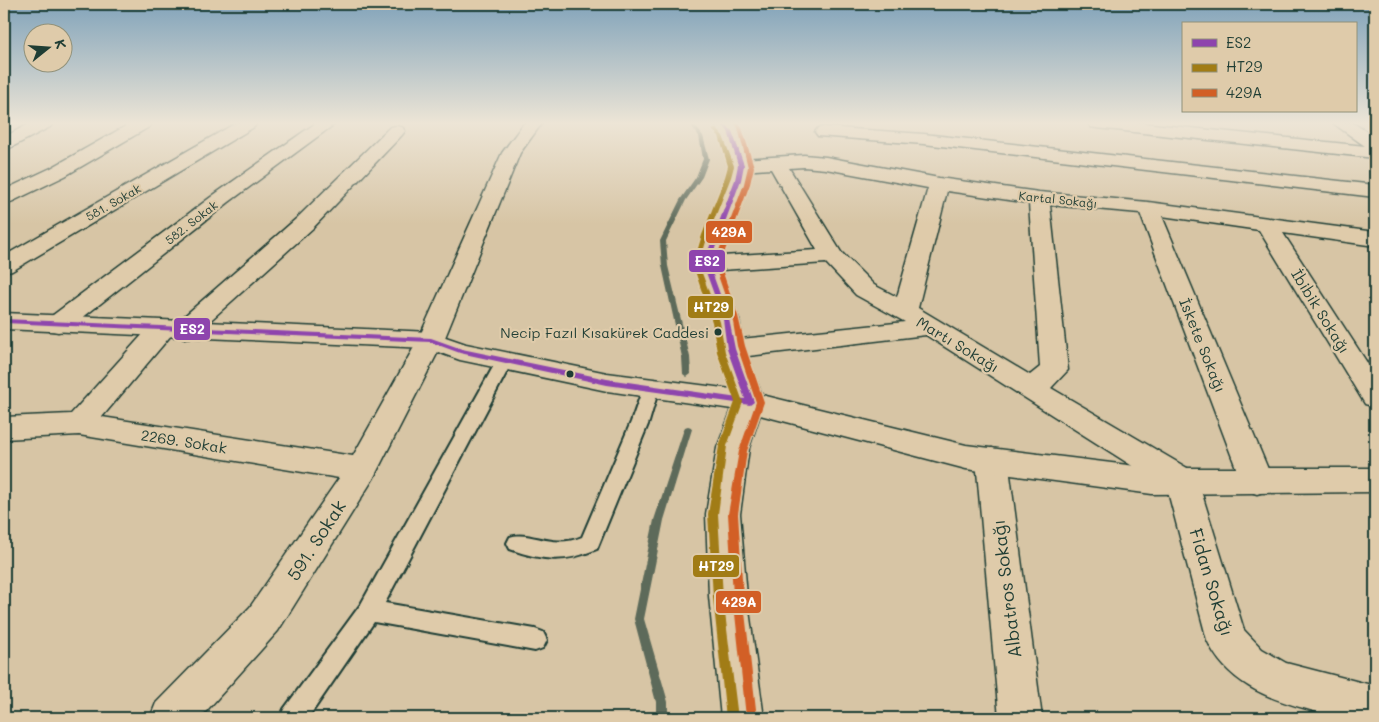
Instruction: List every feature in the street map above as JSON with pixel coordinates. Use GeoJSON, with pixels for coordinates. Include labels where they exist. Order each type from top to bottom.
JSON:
{"type":"FeatureCollection","features":[{"type":"Feature","properties":{"kind":"street"},"geometry":{"type":"LineString","coordinates":[[4,198],[85,157]]}},
{"type":"Feature","properties":{"kind":"street","name":"581. Sokak"},"geometry":{"type":"LineString","coordinates":[[4,266],[191,157]]}},
{"type":"Feature","properties":{"kind":"street","name":"582. Sokak"},"geometry":{"type":"LineString","coordinates":[[58,324],[222,198],[280,157]]}},
{"type":"Feature","properties":{"kind":"street"},"geometry":{"type":"LineString","coordinates":[[79,424],[173,330],[305,223],[371,157]]}},
{"type":"Feature","properties":{"kind":"street","name":"591. Sokak"},"geometry":{"type":"LineString","coordinates":[[171,718],[264,619],[362,470],[431,340],[509,157]]}},
{"type":"Feature","properties":{"kind":"street"},"geometry":{"type":"LineString","coordinates":[[738,157],[741,165],[738,180],[706,264],[726,319],[731,349],[750,402],[733,448],[723,514],[728,596],[742,718]]}},
{"type":"Feature","properties":{"kind":"street"},"geometry":{"type":"LineString","coordinates":[[825,157],[826,163]]}},
{"type":"Feature","properties":{"kind":"street"},"geometry":{"type":"LineString","coordinates":[[1077,157],[1375,191]]}},
{"type":"Feature","properties":{"kind":"street","name":"Kartal Sokağı"},"geometry":{"type":"LineString","coordinates":[[741,165],[804,161],[826,163],[939,184],[1039,198],[1148,208],[1375,238]]}},
{"type":"Feature","properties":{"kind":"street","name":"Martı Sokağı"},"geometry":{"type":"LineString","coordinates":[[777,163],[832,256],[865,290],[905,311],[1182,481]]}},
{"type":"Feature","properties":{"kind":"street"},"geometry":{"type":"LineString","coordinates":[[905,311],[939,184]]}},
{"type":"Feature","properties":{"kind":"street"},"geometry":{"type":"LineString","coordinates":[[1032,388],[1054,370],[1039,198]]}},
{"type":"Feature","properties":{"kind":"street","name":"İskete Sokağı"},"geometry":{"type":"LineString","coordinates":[[1148,208],[1257,481]]}},
{"type":"Feature","properties":{"kind":"street","name":"İbibik Sokağı"},"geometry":{"type":"LineString","coordinates":[[1267,225],[1375,397]]}},
{"type":"Feature","properties":{"kind":"street"},"geometry":{"type":"LineString","coordinates":[[706,264],[832,256]]}},
{"type":"Feature","properties":{"kind":"street"},"geometry":{"type":"LineString","coordinates":[[4,321],[431,340],[460,351],[607,382],[750,402],[966,457],[1152,481],[1375,480]]}},
{"type":"Feature","properties":{"kind":"street"},"geometry":{"type":"LineString","coordinates":[[731,349],[930,327]]}},
{"type":"Feature","properties":{"kind":"street","name":"2269. Sokak"},"geometry":{"type":"LineString","coordinates":[[4,428],[79,424],[362,470]]}},
{"type":"Feature","properties":{"kind":"street","name":"Albatros Sokağı"},"geometry":{"type":"LineString","coordinates":[[992,460],[1021,718]]}},
{"type":"Feature","properties":{"kind":"street","name":"Fidan Sokağı"},"geometry":{"type":"LineString","coordinates":[[1182,481],[1227,640],[1248,663],[1278,681],[1375,706]]}},
{"type":"Feature","properties":{"kind":"lane"},"geometry":{"type":"LineString","coordinates":[[293,718],[369,611],[504,360]]}},
{"type":"Feature","properties":{"kind":"lane"},"geometry":{"type":"LineString","coordinates":[[517,544],[556,551],[573,551],[590,543],[640,422],[651,388]]}},
{"type":"Feature","properties":{"kind":"lane"},"geometry":{"type":"LineString","coordinates":[[369,611],[535,640]]}},
{"type":"Feature","properties":{"kind":"waterway"},"geometry":{"type":"LineString","coordinates":[[687,374],[686,357],[665,266],[663,241],[683,200],[699,177],[705,157]]}},
{"type":"Feature","properties":{"kind":"waterway"},"geometry":{"type":"LineString","coordinates":[[662,718],[662,702],[639,619],[659,520],[688,429]]}},
{"type":"Feature","properties":{"kind":"transit line","name":"HT29"},"geometry":{"type":"LineString","coordinates":[[728,157],[731,166],[728,177],[705,235],[696,265],[716,322],[721,352],[739,402],[723,446],[713,514],[718,597],[732,718]]}},
{"type":"Feature","properties":{"kind":"transit line","name":"ES2"},"geometry":{"type":"LineString","coordinates":[[738,157],[741,165],[738,180],[706,264],[726,319],[731,349],[750,402]]}},
{"type":"Feature","properties":{"kind":"transit line","name":"429A"},"geometry":{"type":"LineString","coordinates":[[748,157],[751,167],[747,184],[717,264],[735,316],[741,346],[760,402],[743,451],[733,514],[738,595],[752,717]]}},
{"type":"Feature","properties":{"kind":"transit line","name":"ES2"},"geometry":{"type":"LineString","coordinates":[[4,321],[431,340],[460,351],[607,382],[750,402]]}},
{"type":"Feature","properties":{"kind":"place","name":"Necip Fazıl Kısakürek Caddesi"},"geometry":{"type":"Point","coordinates":[718,332]}}]}
